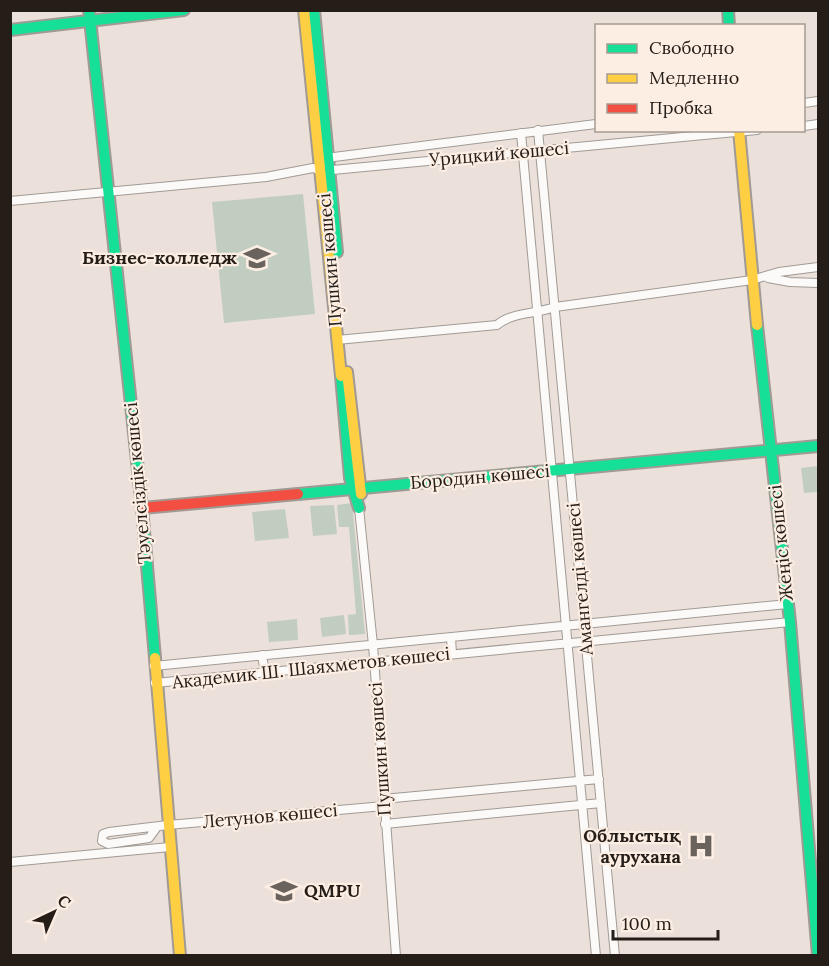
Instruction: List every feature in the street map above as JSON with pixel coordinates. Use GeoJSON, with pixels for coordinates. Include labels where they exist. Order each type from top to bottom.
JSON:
{"type":"FeatureCollection","features":[{"type":"Feature","properties":{"kind":"street"},"geometry":{"type":"LineString","coordinates":[[10,30],[90,16],[184,10]]}},
{"type":"Feature","properties":{"kind":"street","name":"Пушкин көшесі"},"geometry":{"type":"LineString","coordinates":[[304,10],[323,165],[373,645],[396,956]]}},
{"type":"Feature","properties":{"kind":"street","name":"Пушкин көшесі"},"geometry":{"type":"LineString","coordinates":[[314,10],[323,165]]}},
{"type":"Feature","properties":{"kind":"street","name":"Тәуелсіздік көшесі"},"geometry":{"type":"LineString","coordinates":[[90,16],[142,508],[155,684],[180,956]]}},
{"type":"Feature","properties":{"kind":"street","name":"Урицкий көшесі"},"geometry":{"type":"LineString","coordinates":[[10,201],[266,177],[323,165],[538,130],[595,124]]}},
{"type":"Feature","properties":{"kind":"street","name":"Амангелді көшесі"},"geometry":{"type":"LineString","coordinates":[[538,130],[615,956]]}},
{"type":"Feature","properties":{"kind":"street","name":"Урицкий көшесі"},"geometry":{"type":"LineString","coordinates":[[323,165],[540,151],[729,132]]}},
{"type":"Feature","properties":{"kind":"street","name":"Жеңіс көшесі"},"geometry":{"type":"LineString","coordinates":[[739,132],[752,280],[790,622],[818,956]]}},
{"type":"Feature","properties":{"kind":"street","name":"Амангелді көшесі"},"geometry":{"type":"LineString","coordinates":[[521,133],[596,956]]}},
{"type":"Feature","properties":{"kind":"street"},"geometry":{"type":"LineString","coordinates":[[340,340],[498,325],[506,317],[537,314],[555,307],[752,280],[779,272],[819,267]]}},
{"type":"Feature","properties":{"kind":"street"},"geometry":{"type":"LineString","coordinates":[[767,277],[790,282],[819,283]]}},
{"type":"Feature","properties":{"kind":"street","name":"Бородин көшесі"},"geometry":{"type":"LineString","coordinates":[[142,508],[819,446]]}},
{"type":"Feature","properties":{"kind":"street","name":"Академик Ш. Шаяхметов көшесі"},"geometry":{"type":"LineString","coordinates":[[154,666],[788,604]]}},
{"type":"Feature","properties":{"kind":"street","name":"Академик Ш. Шаяхметов көшесі"},"geometry":{"type":"LineString","coordinates":[[155,684],[586,640],[790,622]]}},
{"type":"Feature","properties":{"kind":"street"},"geometry":{"type":"LineString","coordinates":[[451,637],[452,654]]}},
{"type":"Feature","properties":{"kind":"street"},"geometry":{"type":"LineString","coordinates":[[262,655],[265,674]]}},
{"type":"Feature","properties":{"kind":"street","name":"Летунов көшесі"},"geometry":{"type":"LineString","coordinates":[[157,827],[149,838],[108,844],[102,841],[104,834],[109,832],[599,779]]}},
{"type":"Feature","properties":{"kind":"street"},"geometry":{"type":"LineString","coordinates":[[385,824],[601,803]]}},
{"type":"Feature","properties":{"kind":"street"},"geometry":{"type":"LineString","coordinates":[[10,862],[171,847]]}},
{"type":"Feature","properties":{"kind":"shaded area"},"geometry":{"type":"Polygon","coordinates":[[[303,194],[315,314],[224,323],[212,202],[303,194]]]}},
{"type":"Feature","properties":{"kind":"shaded area"},"geometry":{"type":"Polygon","coordinates":[[[818,466],[818,492],[804,493],[801,468],[818,466]]]}},
{"type":"Feature","properties":{"kind":"shaded area"},"geometry":{"type":"Polygon","coordinates":[[[352,503],[365,634],[349,635],[348,615],[356,614],[349,527],[339,527],[337,505],[352,503]]]}},
{"type":"Feature","properties":{"kind":"shaded area"},"geometry":{"type":"Polygon","coordinates":[[[334,505],[337,534],[313,536],[310,506],[334,505]]]}},
{"type":"Feature","properties":{"kind":"shaded area"},"geometry":{"type":"Polygon","coordinates":[[[285,509],[289,538],[255,541],[252,512],[285,509]]]}},
{"type":"Feature","properties":{"kind":"shaded area"},"geometry":{"type":"Polygon","coordinates":[[[344,615],[346,634],[322,637],[320,618],[344,615]]]}},
{"type":"Feature","properties":{"kind":"shaded area"},"geometry":{"type":"Polygon","coordinates":[[[297,619],[298,640],[269,642],[267,622],[297,619]]]}},
{"type":"Feature","properties":{"kind":"traffic: fast"},"geometry":{"type":"LineString","coordinates":[[89,10],[142,508],[155,658]]}},
{"type":"Feature","properties":{"kind":"traffic: fast"},"geometry":{"type":"LineString","coordinates":[[10,30],[184,10]]}},
{"type":"Feature","properties":{"kind":"traffic: fast"},"geometry":{"type":"LineString","coordinates":[[314,10],[337,252]]}},
{"type":"Feature","properties":{"kind":"traffic: fast"},"geometry":{"type":"LineString","coordinates":[[728,10],[729,24]]}},
{"type":"Feature","properties":{"kind":"traffic: fast"},"geometry":{"type":"LineString","coordinates":[[757,325],[790,622],[818,956]]}},
{"type":"Feature","properties":{"kind":"traffic: fast"},"geometry":{"type":"LineString","coordinates":[[341,376],[350,478],[359,508]]}},
{"type":"Feature","properties":{"kind":"traffic: fast"},"geometry":{"type":"LineString","coordinates":[[298,494],[818,446]]}},
{"type":"Feature","properties":{"kind":"traffic: slow"},"geometry":{"type":"LineString","coordinates":[[304,10],[341,376]]}},
{"type":"Feature","properties":{"kind":"traffic: slow"},"geometry":{"type":"LineString","coordinates":[[739,132],[757,325]]}},
{"type":"Feature","properties":{"kind":"traffic: slow"},"geometry":{"type":"LineString","coordinates":[[347,372],[361,494]]}},
{"type":"Feature","properties":{"kind":"traffic: slow"},"geometry":{"type":"LineString","coordinates":[[155,658],[180,956]]}},
{"type":"Feature","properties":{"kind":"traffic: jam"},"geometry":{"type":"LineString","coordinates":[[142,508],[298,494]]}},
{"type":"Feature","properties":{"kind":"place","name":"Бизнес-колледж"},"geometry":{"type":"Point","coordinates":[257,258]}},
{"type":"Feature","properties":{"kind":"place","name":"Облыстық аурухана"},"geometry":{"type":"Point","coordinates":[701,846]}},
{"type":"Feature","properties":{"kind":"place","name":"QMPU"},"geometry":{"type":"Point","coordinates":[284,891]}}]}
